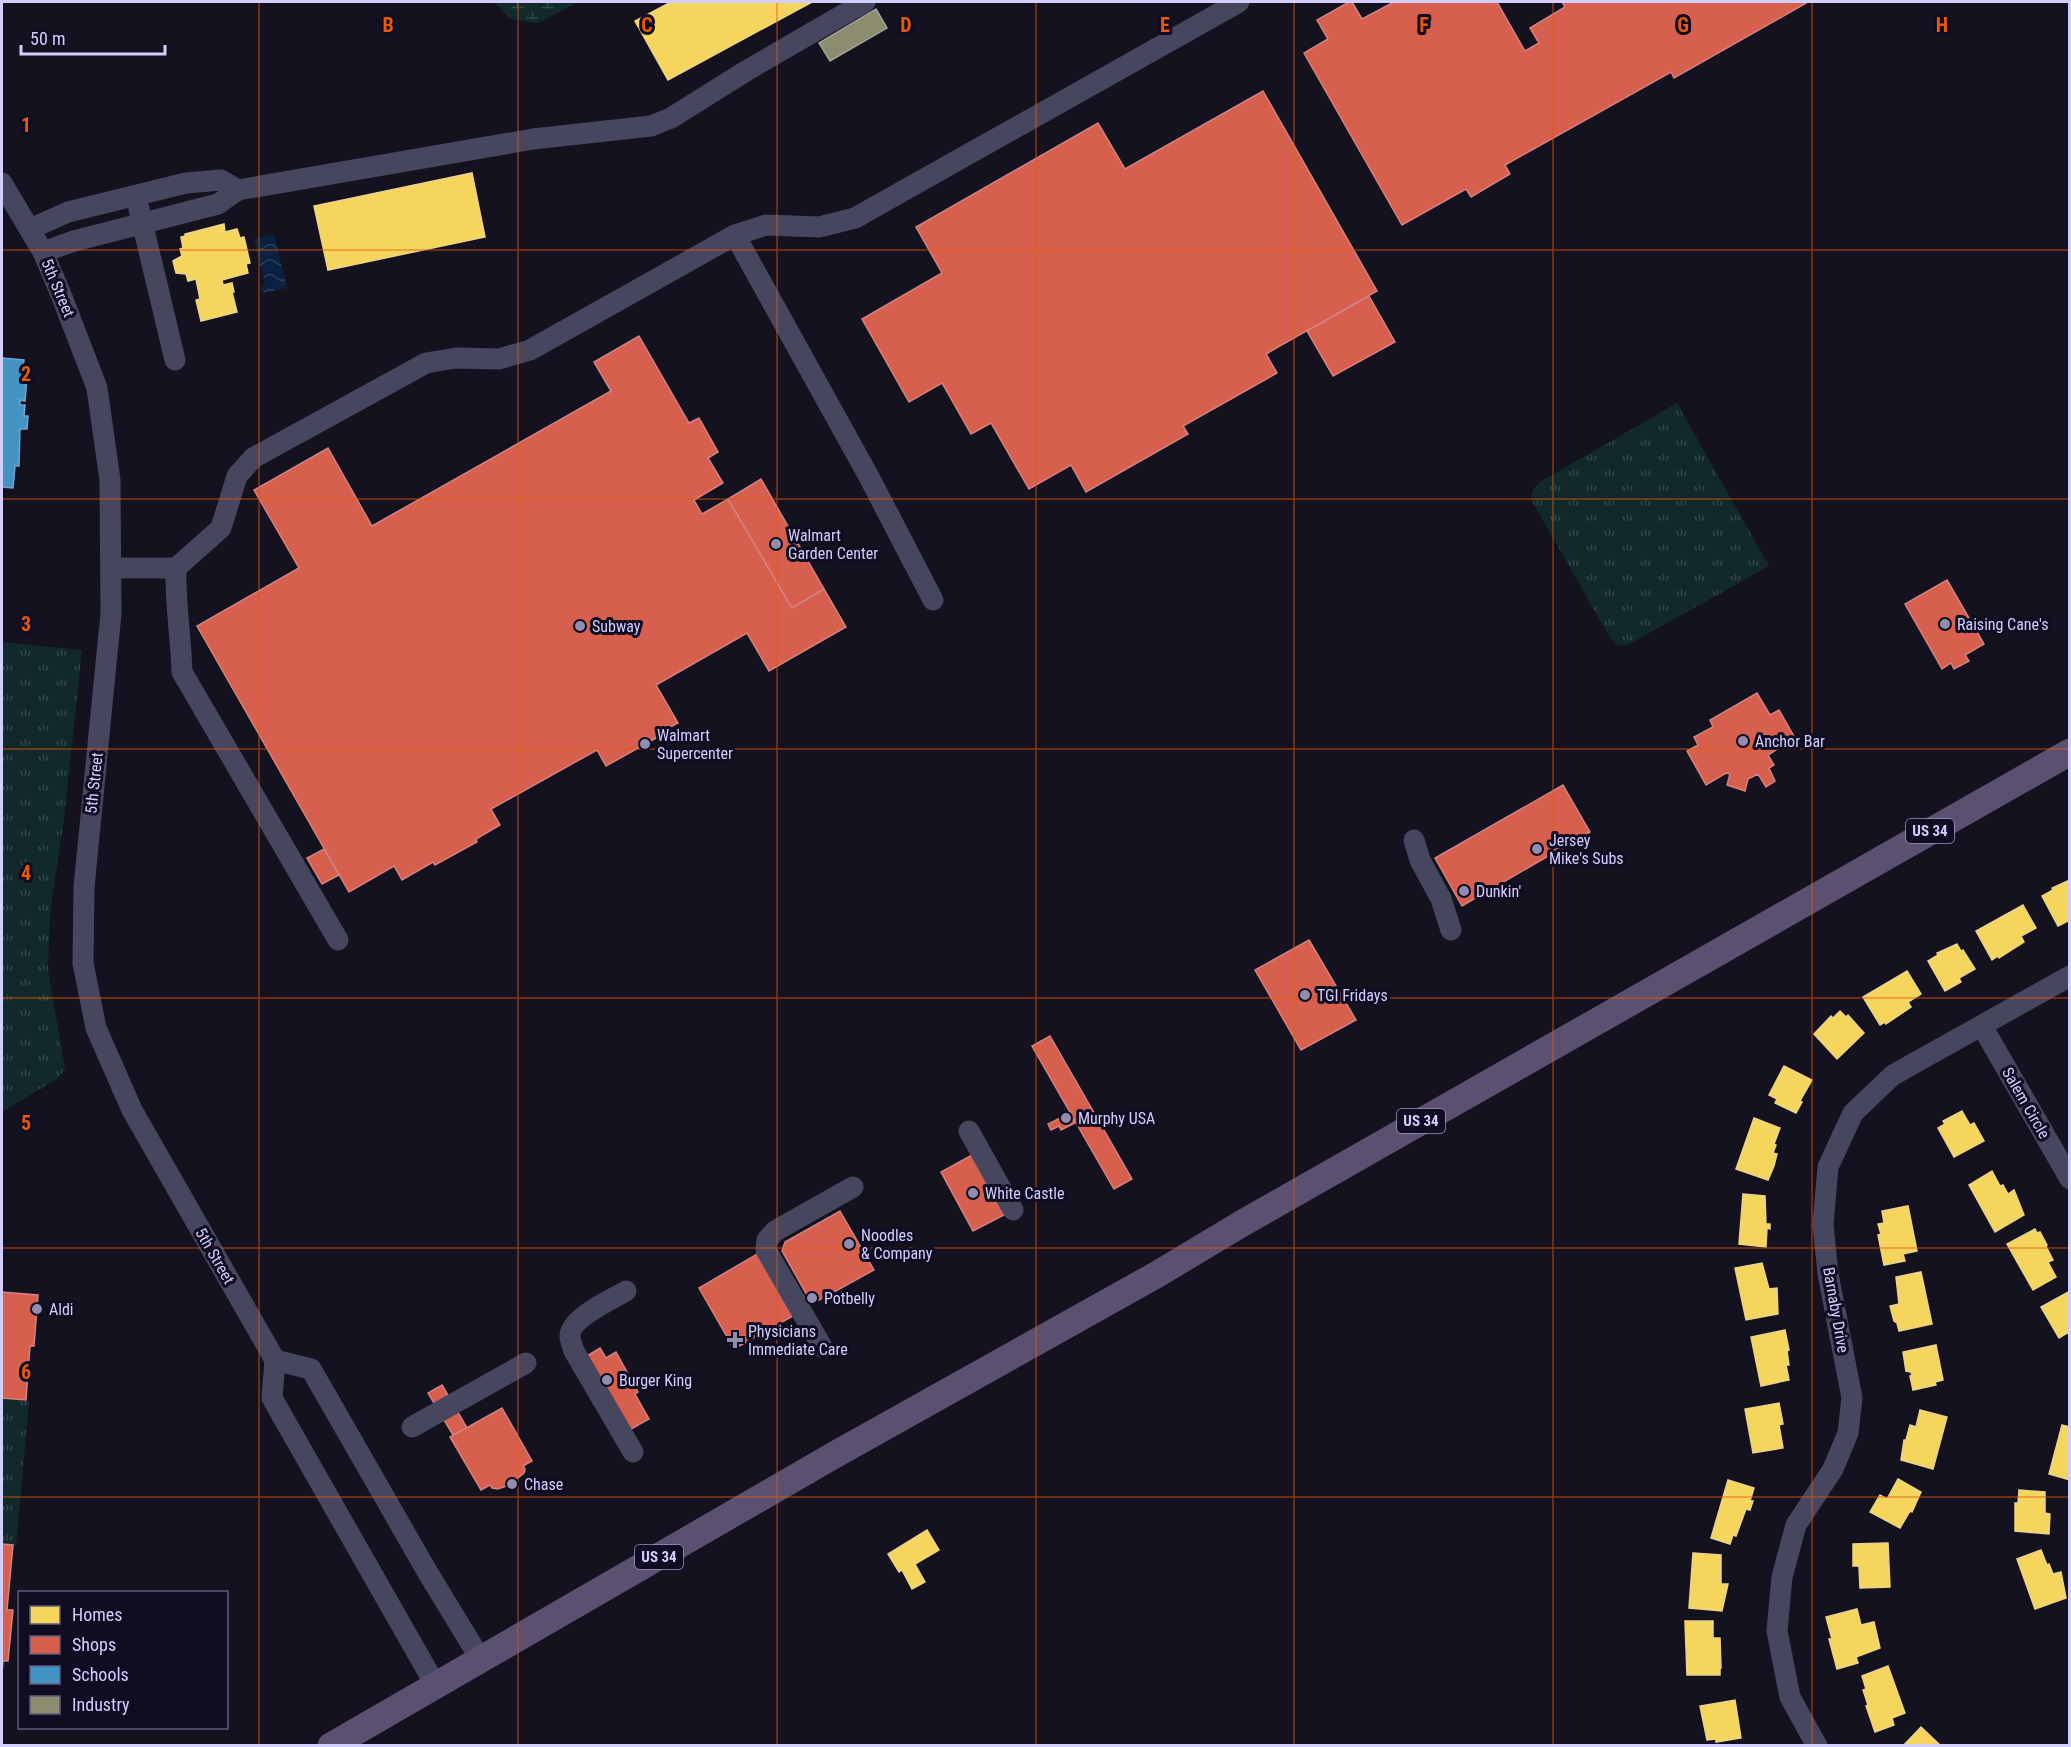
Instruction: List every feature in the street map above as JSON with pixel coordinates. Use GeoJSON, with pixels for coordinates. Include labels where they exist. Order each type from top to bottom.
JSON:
{"type":"FeatureCollection","features":[{"type":"Feature","properties":{"kind":"main road","name":"US 34"},"geometry":{"type":"LineString","coordinates":[[331,1746],[836,1454],[1156,1275],[1241,1224],[2070,752]]}},
{"type":"Feature","properties":{"kind":"street"},"geometry":{"type":"LineString","coordinates":[[42,252],[74,241],[218,204],[238,190],[533,139],[651,126],[671,118],[865,2]]}},
{"type":"Feature","properties":{"kind":"street"},"geometry":{"type":"LineString","coordinates":[[111,568],[176,568],[221,528],[237,476],[253,458],[426,363],[456,358],[499,359],[530,351],[735,235],[766,225],[819,227],[855,218],[1239,2]]}},
{"type":"Feature","properties":{"kind":"street"},"geometry":{"type":"LineString","coordinates":[[30,229],[69,212],[177,185],[221,180],[238,190]]}},
{"type":"Feature","properties":{"kind":"street","name":"5th Street"},"geometry":{"type":"LineString","coordinates":[[2,183],[42,252],[97,388],[110,480],[111,613],[84,887],[83,963],[96,1028],[132,1110],[275,1360]]}},
{"type":"Feature","properties":{"kind":"street"},"geometry":{"type":"LineString","coordinates":[[177,185],[183,213]]}},
{"type":"Feature","properties":{"kind":"street"},"geometry":{"type":"LineString","coordinates":[[134,195],[175,360]]}},
{"type":"Feature","properties":{"kind":"street"},"geometry":{"type":"LineString","coordinates":[[735,235],[868,475],[933,600]]}},
{"type":"Feature","properties":{"kind":"street"},"geometry":{"type":"LineString","coordinates":[[176,568],[175,599],[180,632],[182,672],[338,940]]}},
{"type":"Feature","properties":{"kind":"street"},"geometry":{"type":"LineString","coordinates":[[1414,840],[1420,860],[1441,899],[1451,930]]}},
{"type":"Feature","properties":{"kind":"street","name":"Barnaby Drive"},"geometry":{"type":"LineString","coordinates":[[1818,1746],[1790,1696],[1777,1631],[1782,1577],[1796,1525],[1833,1469],[1848,1433],[1852,1398],[1828,1274],[1823,1224],[1828,1167],[1853,1113],[1893,1075],[2070,976]]}},
{"type":"Feature","properties":{"kind":"street","name":"Salem Circle"},"geometry":{"type":"LineString","coordinates":[[1982,1026],[2070,1179]]}},
{"type":"Feature","properties":{"kind":"street"},"geometry":{"type":"LineString","coordinates":[[969,1131],[1013,1210]]}},
{"type":"Feature","properties":{"kind":"street"},"geometry":{"type":"LineString","coordinates":[[822,1347],[766,1250],[767,1240],[775,1231],[854,1186]]}},
{"type":"Feature","properties":{"kind":"street"},"geometry":{"type":"LineString","coordinates":[[626,1292],[587,1314],[574,1325],[570,1336],[574,1351],[633,1452]]}},
{"type":"Feature","properties":{"kind":"street"},"geometry":{"type":"LineString","coordinates":[[436,1686],[273,1398],[275,1360],[311,1370],[481,1660]]}},
{"type":"Feature","properties":{"kind":"street"},"geometry":{"type":"LineString","coordinates":[[412,1427],[526,1363]]}},
{"type":"Feature","properties":{"kind":"green space"},"geometry":{"type":"Polygon","coordinates":[[[494,2],[578,2],[538,23],[510,19],[494,2]]]}},
{"type":"Feature","properties":{"kind":"green space"},"geometry":{"type":"Polygon","coordinates":[[[1677,403],[1769,566],[1626,646],[1616,645],[1531,499],[1533,489],[1540,482],[1677,403]]]}},
{"type":"Feature","properties":{"kind":"green space"},"geometry":{"type":"Polygon","coordinates":[[[2,642],[82,650],[64,819],[50,912],[48,970],[65,1069],[57,1079],[2,1112],[2,642]]]}},
{"type":"Feature","properties":{"kind":"green space"},"geometry":{"type":"Polygon","coordinates":[[[2,1398],[29,1401],[16,1546],[2,1544],[2,1398]]]}},
{"type":"Feature","properties":{"kind":"water"},"geometry":{"type":"Polygon","coordinates":[[[274,234],[287,288],[263,293],[261,287],[265,285],[254,239],[274,234]]]}},
{"type":"Feature","properties":{"kind":"building: Homes"},"geometry":{"type":"Polygon","coordinates":[[[671,2],[812,2],[668,80],[635,21],[671,2]]]}},
{"type":"Feature","properties":{"kind":"building: Homes"},"geometry":{"type":"Polygon","coordinates":[[[472,173],[485,237],[328,270],[314,206],[472,173]]]}},
{"type":"Feature","properties":{"kind":"building: Homes"},"geometry":{"type":"Polygon","coordinates":[[[224,224],[225,232],[237,229],[240,238],[244,237],[250,263],[246,264],[248,273],[222,280],[223,285],[232,283],[237,312],[201,321],[196,300],[200,299],[196,279],[188,281],[186,274],[176,273],[173,261],[182,256],[181,237],[185,234],[224,224]]]}},
{"type":"Feature","properties":{"kind":"building: Homes"},"geometry":{"type":"Polygon","coordinates":[[[2070,880],[2070,920],[2058,926],[2042,896],[2053,890],[2052,888],[2070,880]]]}},
{"type":"Feature","properties":{"kind":"building: Homes"},"geometry":{"type":"Polygon","coordinates":[[[2023,905],[2036,928],[2021,936],[2024,942],[1992,960],[1976,931],[2023,905]]]}},
{"type":"Feature","properties":{"kind":"building: Homes"},"geometry":{"type":"Polygon","coordinates":[[[1957,944],[1975,969],[1959,978],[1961,982],[1945,991],[1928,961],[1938,955],[1937,953],[1957,944]]]}},
{"type":"Feature","properties":{"kind":"building: Homes"},"geometry":{"type":"Polygon","coordinates":[[[1907,971],[1921,994],[1908,1002],[1911,1007],[1886,1024],[1885,1022],[1880,1025],[1863,997],[1907,971]]]}},
{"type":"Feature","properties":{"kind":"building: Homes"},"geometry":{"type":"Polygon","coordinates":[[[1840,1011],[1846,1017],[1848,1015],[1864,1033],[1837,1059],[1814,1034],[1831,1016],[1833,1018],[1840,1011]]]}},
{"type":"Feature","properties":{"kind":"building: Homes"},"geometry":{"type":"Polygon","coordinates":[[[1784,1066],[1812,1080],[1796,1113],[1775,1103],[1777,1099],[1769,1095],[1784,1066]]]}},
{"type":"Feature","properties":{"kind":"building: Homes"},"geometry":{"type":"Polygon","coordinates":[[[1962,1111],[1970,1125],[1974,1123],[1984,1141],[1954,1157],[1938,1128],[1945,1124],[1943,1121],[1962,1111]]]}},
{"type":"Feature","properties":{"kind":"building: Homes"},"geometry":{"type":"Polygon","coordinates":[[[1754,1118],[1780,1128],[1774,1144],[1776,1145],[1773,1153],[1777,1154],[1768,1180],[1736,1169],[1754,1118]]]}},
{"type":"Feature","properties":{"kind":"building: Homes"},"geometry":{"type":"Polygon","coordinates":[[[1992,1171],[2000,1186],[2003,1185],[2008,1194],[2014,1190],[2024,1215],[1995,1232],[1969,1185],[1992,1171]]]}},
{"type":"Feature","properties":{"kind":"building: Homes"},"geometry":{"type":"Polygon","coordinates":[[[1743,1194],[1765,1196],[1766,1224],[1770,1224],[1770,1229],[1767,1228],[1766,1247],[1739,1244],[1743,1194]]]}},
{"type":"Feature","properties":{"kind":"building: Homes"},"geometry":{"type":"Polygon","coordinates":[[[1908,1206],[1917,1251],[1903,1254],[1905,1261],[1884,1265],[1878,1235],[1881,1234],[1878,1224],[1884,1223],[1882,1211],[1908,1206]]]}},
{"type":"Feature","properties":{"kind":"building: Homes"},"geometry":{"type":"Polygon","coordinates":[[[2035,1229],[2037,1233],[2040,1232],[2047,1245],[2053,1260],[2048,1262],[2056,1277],[2033,1290],[2007,1244],[2035,1229]]]}},
{"type":"Feature","properties":{"kind":"building: Homes"},"geometry":{"type":"Polygon","coordinates":[[[1762,1263],[1769,1289],[1777,1288],[1778,1314],[1746,1320],[1735,1268],[1762,1263]]]}},
{"type":"Feature","properties":{"kind":"building: Homes"},"geometry":{"type":"Polygon","coordinates":[[[1921,1272],[1932,1324],[1899,1331],[1890,1306],[1899,1304],[1896,1277],[1921,1272]]]}},
{"type":"Feature","properties":{"kind":"building: Homes"},"geometry":{"type":"Polygon","coordinates":[[[2070,1291],[2070,1335],[2067,1333],[2059,1338],[2041,1307],[2070,1291]]]}},
{"type":"Feature","properties":{"kind":"building: Homes"},"geometry":{"type":"Polygon","coordinates":[[[1785,1330],[1789,1350],[1787,1351],[1789,1365],[1786,1365],[1789,1380],[1761,1386],[1751,1337],[1785,1330]]]}},
{"type":"Feature","properties":{"kind":"building: Homes"},"geometry":{"type":"Polygon","coordinates":[[[1936,1345],[1943,1380],[1935,1382],[1936,1385],[1913,1390],[1911,1372],[1906,1371],[1903,1352],[1936,1345]]]}},
{"type":"Feature","properties":{"kind":"building: Homes"},"geometry":{"type":"Polygon","coordinates":[[[1779,1403],[1783,1424],[1779,1425],[1783,1448],[1753,1453],[1745,1409],[1779,1403]]]}},
{"type":"Feature","properties":{"kind":"building: Homes"},"geometry":{"type":"Polygon","coordinates":[[[1920,1410],[1947,1417],[1933,1469],[1901,1460],[1904,1440],[1906,1440],[1910,1425],[1916,1427],[1920,1410]]]}},
{"type":"Feature","properties":{"kind":"building: Homes"},"geometry":{"type":"Polygon","coordinates":[[[2062,1425],[2070,1427],[2070,1480],[2049,1474],[2062,1425]]]}},
{"type":"Feature","properties":{"kind":"building: Homes"},"geometry":{"type":"Polygon","coordinates":[[[1898,1479],[1921,1492],[1912,1512],[1910,1511],[1900,1528],[1870,1512],[1880,1495],[1887,1499],[1898,1479]]]}},
{"type":"Feature","properties":{"kind":"building: Homes"},"geometry":{"type":"Polygon","coordinates":[[[1728,1480],[1754,1488],[1750,1510],[1746,1509],[1736,1536],[1733,1535],[1730,1544],[1711,1538],[1728,1480]]]}},
{"type":"Feature","properties":{"kind":"building: Homes"},"geometry":{"type":"Polygon","coordinates":[[[2019,1490],[2045,1492],[2045,1513],[2050,1514],[2049,1534],[2015,1531],[2015,1503],[2018,1503],[2019,1490]]]}},
{"type":"Feature","properties":{"kind":"building: Homes"},"geometry":{"type":"Polygon","coordinates":[[[927,1530],[939,1550],[915,1564],[925,1582],[912,1589],[902,1570],[899,1572],[888,1554],[927,1530]]]}},
{"type":"Feature","properties":{"kind":"building: Homes"},"geometry":{"type":"Polygon","coordinates":[[[1888,1543],[1890,1587],[1860,1588],[1859,1566],[1853,1566],[1853,1544],[1888,1543]]]}},
{"type":"Feature","properties":{"kind":"building: Homes"},"geometry":{"type":"Polygon","coordinates":[[[2041,1550],[2053,1574],[2061,1572],[2066,1598],[2035,1609],[2017,1559],[2041,1550]]]}},
{"type":"Feature","properties":{"kind":"building: Homes"},"geometry":{"type":"Polygon","coordinates":[[[1693,1553],[1721,1555],[1721,1584],[1728,1584],[1722,1611],[1689,1608],[1693,1553]]]}},
{"type":"Feature","properties":{"kind":"building: Homes"},"geometry":{"type":"Polygon","coordinates":[[[1857,1609],[1861,1625],[1874,1622],[1880,1648],[1856,1657],[1858,1663],[1837,1669],[1826,1617],[1857,1609]]]}},
{"type":"Feature","properties":{"kind":"building: Homes"},"geometry":{"type":"Polygon","coordinates":[[[1685,1621],[1713,1621],[1713,1638],[1720,1638],[1720,1675],[1687,1675],[1685,1621]]]}},
{"type":"Feature","properties":{"kind":"building: Homes"},"geometry":{"type":"Polygon","coordinates":[[[1888,1666],[1905,1713],[1892,1718],[1894,1725],[1875,1732],[1866,1706],[1868,1705],[1863,1690],[1866,1689],[1862,1676],[1888,1666]]]}},
{"type":"Feature","properties":{"kind":"building: Homes"},"geometry":{"type":"Polygon","coordinates":[[[1735,1700],[1741,1738],[1716,1742],[1716,1739],[1707,1740],[1700,1706],[1735,1700]]]}},
{"type":"Feature","properties":{"kind":"building: Homes"},"geometry":{"type":"Polygon","coordinates":[[[1921,1727],[1941,1746],[1903,1746],[1921,1727]]]}},
{"type":"Feature","properties":{"kind":"building: Shops"},"geometry":{"type":"Polygon","coordinates":[[[1352,2],[1362,19],[1394,2],[1497,2],[1525,51],[1539,43],[1530,28],[1565,7],[1562,2],[1808,2],[1674,78],[1671,72],[1505,165],[1510,174],[1471,197],[1466,189],[1402,225],[1304,53],[1328,39],[1317,20],[1352,2]]]}},
{"type":"Feature","properties":{"kind":"building: Shops"},"geometry":{"type":"Polygon","coordinates":[[[1263,91],[1377,291],[1266,354],[1277,373],[1183,426],[1188,434],[1086,492],[1071,465],[1029,489],[991,423],[971,434],[942,383],[909,402],[862,319],[942,273],[916,227],[1098,123],[1125,169],[1263,91]]]}},
{"type":"Feature","properties":{"kind":"building: Shops"},"geometry":{"type":"Polygon","coordinates":[[[1369,296],[1395,342],[1333,376],[1307,331],[1369,296]]]}},
{"type":"Feature","properties":{"kind":"building: Shops"},"geometry":{"type":"Polygon","coordinates":[[[639,336],[689,423],[699,418],[718,452],[708,458],[723,483],[694,500],[702,514],[728,499],[792,608],[824,589],[846,627],[769,671],[747,633],[656,685],[678,723],[663,731],[665,733],[606,766],[597,750],[491,809],[500,825],[476,839],[477,842],[435,865],[433,862],[402,880],[394,866],[349,892],[197,626],[299,568],[254,490],[328,448],[372,526],[611,391],[594,362],[639,336]]]}},
{"type":"Feature","properties":{"kind":"building: Shops","name":"Walmart Garden Center"},"geometry":{"type":"Polygon","coordinates":[[[761,479],[824,589],[792,608],[728,499],[761,479]]]}},
{"type":"Feature","properties":{"kind":"building: Shops","name":"Raising Cane's"},"geometry":{"type":"Polygon","coordinates":[[[1947,580],[1984,644],[1965,655],[1969,661],[1954,669],[1951,663],[1942,669],[1905,604],[1947,580]]]}},
{"type":"Feature","properties":{"kind":"building: Shops","name":"Anchor Bar"},"geometry":{"type":"Polygon","coordinates":[[[1757,693],[1770,715],[1779,710],[1795,738],[1768,755],[1774,765],[1769,768],[1775,781],[1766,787],[1758,774],[1748,779],[1745,791],[1727,785],[1730,774],[1726,773],[1706,785],[1687,751],[1698,745],[1694,737],[1713,727],[1710,720],[1757,693]]]}},
{"type":"Feature","properties":{"kind":"building: Shops"},"geometry":{"type":"Polygon","coordinates":[[[1563,785],[1590,832],[1462,906],[1435,858],[1563,785]]]}},
{"type":"Feature","properties":{"kind":"building: Shops"},"geometry":{"type":"Polygon","coordinates":[[[324,849],[339,875],[322,884],[307,858],[324,849]]]}},
{"type":"Feature","properties":{"kind":"building: Shops","name":"TGI Fridays"},"geometry":{"type":"Polygon","coordinates":[[[1309,940],[1356,1020],[1301,1050],[1255,970],[1309,940]]]}},
{"type":"Feature","properties":{"kind":"building: Shops","name":"Murphy USA"},"geometry":{"type":"Polygon","coordinates":[[[1050,1036],[1132,1179],[1114,1189],[1032,1046],[1050,1036]]]}},
{"type":"Feature","properties":{"kind":"building: Shops","name":"Murphy USA"},"geometry":{"type":"Polygon","coordinates":[[[1070,1113],[1075,1123],[1061,1130],[1059,1126],[1051,1130],[1048,1124],[1070,1113]]]}},
{"type":"Feature","properties":{"kind":"building: Shops"},"geometry":{"type":"Polygon","coordinates":[[[972,1155],[1004,1215],[973,1231],[941,1172],[972,1155]]]}},
{"type":"Feature","properties":{"kind":"building: Shops"},"geometry":{"type":"Polygon","coordinates":[[[840,1211],[874,1270],[812,1304],[782,1251],[785,1242],[840,1211]]]}},
{"type":"Feature","properties":{"kind":"building: Shops"},"geometry":{"type":"Polygon","coordinates":[[[764,1250],[800,1312],[734,1349],[699,1288],[764,1250]]]}},
{"type":"Feature","properties":{"kind":"building: Shops"},"geometry":{"type":"Polygon","coordinates":[[[2,1292],[38,1295],[34,1346],[30,1346],[26,1400],[2,1398],[2,1292]]]}},
{"type":"Feature","properties":{"kind":"building: Shops"},"geometry":{"type":"Polygon","coordinates":[[[600,1348],[606,1358],[616,1352],[638,1392],[635,1394],[649,1419],[631,1429],[585,1357],[600,1348]]]}},
{"type":"Feature","properties":{"kind":"building: Shops"},"geometry":{"type":"Polygon","coordinates":[[[442,1385],[467,1428],[453,1435],[428,1393],[442,1385]]]}},
{"type":"Feature","properties":{"kind":"building: Shops"},"geometry":{"type":"Polygon","coordinates":[[[502,1408],[532,1461],[523,1466],[524,1473],[509,1485],[498,1489],[490,1485],[481,1490],[450,1437],[502,1408]]]}},
{"type":"Feature","properties":{"kind":"building: Shops"},"geometry":{"type":"Polygon","coordinates":[[[2,1544],[13,1545],[7,1610],[13,1610],[8,1661],[3,1661],[2,1673],[2,1544]]]}},
{"type":"Feature","properties":{"kind":"building: Schools"},"geometry":{"type":"Polygon","coordinates":[[[2,358],[24,360],[22,378],[27,378],[25,401],[20,400],[20,405],[25,405],[24,416],[28,416],[27,429],[20,429],[19,466],[15,466],[13,488],[2,487],[2,358]]]}},
{"type":"Feature","properties":{"kind":"building: Industry"},"geometry":{"type":"Polygon","coordinates":[[[876,9],[887,28],[830,61],[819,43],[876,9]]]}},
{"type":"Feature","properties":{"kind":"place","name":"Walmart Garden Center"},"geometry":{"type":"Point","coordinates":[776,544]}},
{"type":"Feature","properties":{"kind":"place","name":"Raising Cane's"},"geometry":{"type":"Point","coordinates":[1945,624]}},
{"type":"Feature","properties":{"kind":"place","name":"Subway"},"geometry":{"type":"Point","coordinates":[580,626]}},
{"type":"Feature","properties":{"kind":"place","name":"Anchor Bar"},"geometry":{"type":"Point","coordinates":[1743,741]}},
{"type":"Feature","properties":{"kind":"place","name":"Walmart Supercenter"},"geometry":{"type":"Point","coordinates":[645,744]}},
{"type":"Feature","properties":{"kind":"place","name":"Jersey Mike's Subs"},"geometry":{"type":"Point","coordinates":[1537,849]}},
{"type":"Feature","properties":{"kind":"place","name":"Dunkin'"},"geometry":{"type":"Point","coordinates":[1464,891]}},
{"type":"Feature","properties":{"kind":"place","name":"TGI Fridays"},"geometry":{"type":"Point","coordinates":[1305,995]}},
{"type":"Feature","properties":{"kind":"place","name":"Murphy USA"},"geometry":{"type":"Point","coordinates":[1066,1118]}},
{"type":"Feature","properties":{"kind":"place","name":"White Castle"},"geometry":{"type":"Point","coordinates":[973,1193]}},
{"type":"Feature","properties":{"kind":"place","name":"Noodles & Company"},"geometry":{"type":"Point","coordinates":[849,1244]}},
{"type":"Feature","properties":{"kind":"place","name":"Potbelly"},"geometry":{"type":"Point","coordinates":[812,1298]}},
{"type":"Feature","properties":{"kind":"place","name":"Aldi"},"geometry":{"type":"Point","coordinates":[37,1309]}},
{"type":"Feature","properties":{"kind":"place","name":"Physicians Immediate Care"},"geometry":{"type":"Point","coordinates":[735,1340]}},
{"type":"Feature","properties":{"kind":"place","name":"Burger King"},"geometry":{"type":"Point","coordinates":[607,1380]}},
{"type":"Feature","properties":{"kind":"place","name":"Chase"},"geometry":{"type":"Point","coordinates":[512,1484]}}]}
